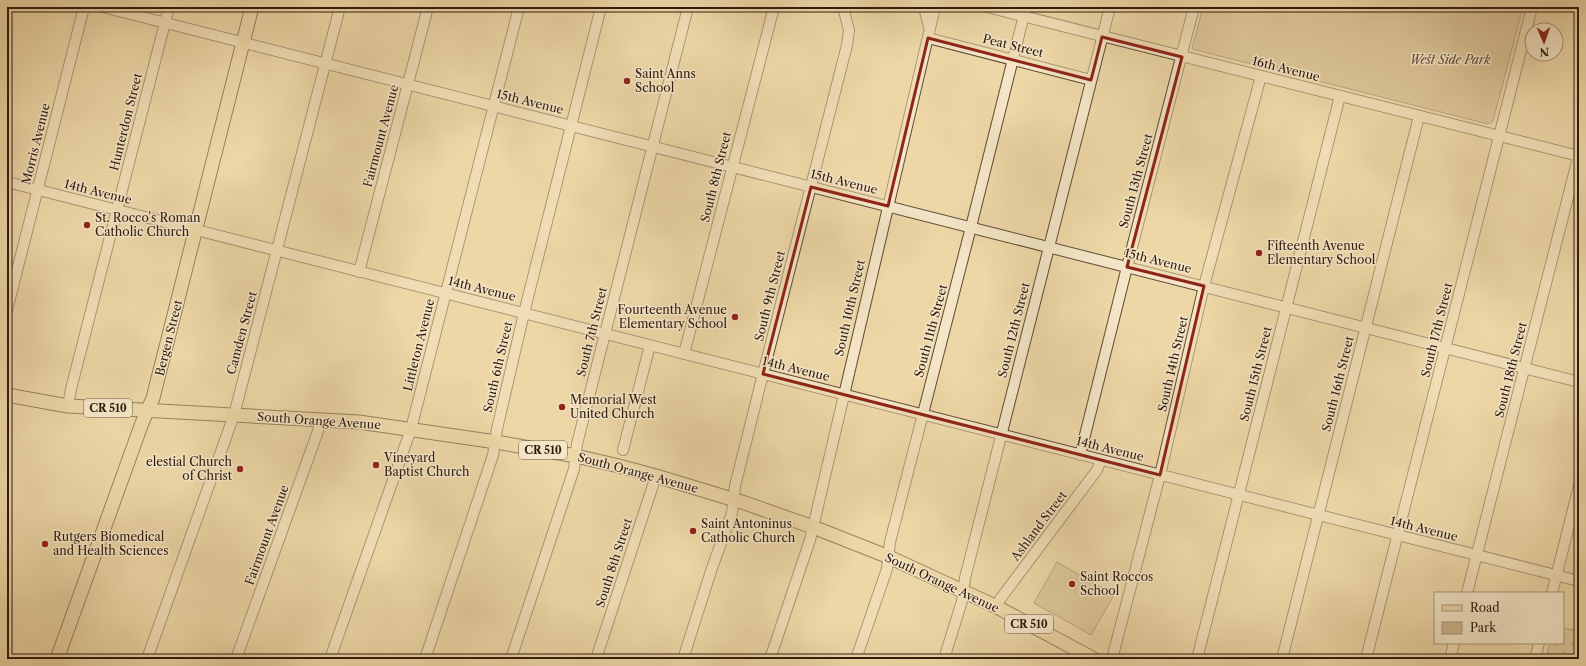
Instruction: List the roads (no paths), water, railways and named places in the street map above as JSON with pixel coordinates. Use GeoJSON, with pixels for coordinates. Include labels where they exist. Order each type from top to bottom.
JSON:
{"type":"FeatureCollection","features":[{"type":"Feature","properties":{"kind":"main road","name":"Bergen Street"},"geometry":{"type":"LineString","coordinates":[[56,659],[157,386],[252,7]]}},
{"type":"Feature","properties":{"kind":"main road","name":"South Orange Avenue"},"geometry":{"type":"LineString","coordinates":[[7,395],[68,406],[359,422],[496,442],[576,456],[656,476],[734,500],[812,527],[889,557],[995,606],[1094,659]]}},
{"type":"Feature","properties":{"kind":"street","name":"Morris Avenue"},"geometry":{"type":"LineString","coordinates":[[7,310],[84,7]]}},
{"type":"Feature","properties":{"kind":"street","name":"15th Avenue"},"geometry":{"type":"LineString","coordinates":[[103,7],[1579,382]]}},
{"type":"Feature","properties":{"kind":"street","name":"Hunterdon Street"},"geometry":{"type":"LineString","coordinates":[[68,406],[71,389],[169,7]]}},
{"type":"Feature","properties":{"kind":"street","name":"Camden Street"},"geometry":{"type":"LineString","coordinates":[[147,659],[234,415],[340,7]]}},
{"type":"Feature","properties":{"kind":"street","name":"Fairmount Avenue"},"geometry":{"type":"LineString","coordinates":[[359,272],[428,7]]}},
{"type":"Feature","properties":{"kind":"street","name":"Littleton Avenue"},"geometry":{"type":"LineString","coordinates":[[330,659],[411,429],[519,7]]}},
{"type":"Feature","properties":{"kind":"street","name":"South 6th Street"},"geometry":{"type":"LineString","coordinates":[[425,659],[493,455],[497,429],[524,313],[600,7]]}},
{"type":"Feature","properties":{"kind":"street","name":"South 7th Street"},"geometry":{"type":"LineString","coordinates":[[511,659],[574,469],[577,444],[688,7]]}},
{"type":"Feature","properties":{"kind":"street","name":"South 8th Street"},"geometry":{"type":"LineString","coordinates":[[684,354],[774,7]]}},
{"type":"Feature","properties":{"kind":"street","name":"South 9th Street"},"geometry":{"type":"LineString","coordinates":[[683,659],[712,568],[732,513],[735,486],[847,45],[849,30],[844,7]]}},
{"type":"Feature","properties":{"kind":"street"},"geometry":{"type":"LineString","coordinates":[[924,7],[929,33]]}},
{"type":"Feature","properties":{"kind":"street","name":"South 10th Street"},"geometry":{"type":"LineString","coordinates":[[770,659],[810,540],[843,394],[935,7]]}},
{"type":"Feature","properties":{"kind":"street","name":"16th Avenue"},"geometry":{"type":"LineString","coordinates":[[987,7],[1025,12],[1102,37],[1499,137],[1579,155]]}},
{"type":"Feature","properties":{"kind":"street","name":"South 12th Street"},"geometry":{"type":"LineString","coordinates":[[944,659],[962,601],[965,578],[1110,7]]}},
{"type":"Feature","properties":{"kind":"street","name":"South 13th Street"},"geometry":{"type":"LineString","coordinates":[[1080,455],[1194,7]]}},
{"type":"Feature","properties":{"kind":"street","name":"South 17th Street"},"geometry":{"type":"LineString","coordinates":[[1366,659],[1532,7]]}},
{"type":"Feature","properties":{"kind":"street","name":"South 11th Street"},"geometry":{"type":"LineString","coordinates":[[856,659],[887,569],[890,542],[1025,12]]}},
{"type":"Feature","properties":{"kind":"street","name":"Peat Street"},"geometry":{"type":"LineString","coordinates":[[929,33],[1013,60],[1091,80]]}},
{"type":"Feature","properties":{"kind":"street","name":"South 14th Street"},"geometry":{"type":"LineString","coordinates":[[1112,659],[1160,475],[1204,286],[1261,76]]}},
{"type":"Feature","properties":{"kind":"street","name":"South 15th Street"},"geometry":{"type":"LineString","coordinates":[[1197,659],[1340,96]]}},
{"type":"Feature","properties":{"kind":"street","name":"South 16th Street"},"geometry":{"type":"LineString","coordinates":[[1282,659],[1419,116]]}},
{"type":"Feature","properties":{"kind":"street","name":"South 18th Street"},"geometry":{"type":"LineString","coordinates":[[1467,592],[1579,155]]}},
{"type":"Feature","properties":{"kind":"street","name":"14th Avenue"},"geometry":{"type":"LineString","coordinates":[[7,182],[277,252],[605,333],[922,415],[1579,581]]}},
{"type":"Feature","properties":{"kind":"street"},"geometry":{"type":"LineString","coordinates":[[623,450],[650,345]]}},
{"type":"Feature","properties":{"kind":"street","name":"Fairmount Avenue"},"geometry":{"type":"LineString","coordinates":[[236,659],[321,419]]}},
{"type":"Feature","properties":{"kind":"street","name":"Ashland Street"},"geometry":{"type":"LineString","coordinates":[[995,606],[1097,470],[1101,460]]}},
{"type":"Feature","properties":{"kind":"street","name":"South 8th Street"},"geometry":{"type":"LineString","coordinates":[[596,659],[656,476]]}},
{"type":"Feature","properties":{"kind":"street"},"geometry":{"type":"LineString","coordinates":[[1552,592],[1579,486]]}},
{"type":"Feature","properties":{"kind":"street"},"geometry":{"type":"LineString","coordinates":[[1450,659],[1454,644]]}},
{"type":"Feature","properties":{"kind":"street"},"geometry":{"type":"LineString","coordinates":[[1535,659],[1539,644]]}},
{"type":"Feature","properties":{"kind":"place","name":"Saint Anns School"},"geometry":{"type":"Point","coordinates":[627,81]}},
{"type":"Feature","properties":{"kind":"place","name":"St. Rocco's Roman Catholic Church"},"geometry":{"type":"Point","coordinates":[87,225]}},
{"type":"Feature","properties":{"kind":"place","name":"Fifteenth Avenue Elementary School"},"geometry":{"type":"Point","coordinates":[1259,253]}},
{"type":"Feature","properties":{"kind":"place","name":"Fourteenth Avenue Elementary School"},"geometry":{"type":"Point","coordinates":[735,317]}},
{"type":"Feature","properties":{"kind":"place","name":"Memorial West United Church"},"geometry":{"type":"Point","coordinates":[562,407]}},
{"type":"Feature","properties":{"kind":"place","name":"Vineyard Baptist Church"},"geometry":{"type":"Point","coordinates":[376,465]}},
{"type":"Feature","properties":{"kind":"place","name":"elestial Church of Christ"},"geometry":{"type":"Point","coordinates":[240,469]}},
{"type":"Feature","properties":{"kind":"place","name":"Saint Antoninus Catholic Church"},"geometry":{"type":"Point","coordinates":[693,531]}},
{"type":"Feature","properties":{"kind":"place","name":"Rutgers Biomedical and Health Sciences"},"geometry":{"type":"Point","coordinates":[45,544]}},
{"type":"Feature","properties":{"kind":"place","name":"Saint Roccos School"},"geometry":{"type":"Point","coordinates":[1072,584]}},
{"type":"Feature","properties":{"kind":"park label","name":"West Side Park"},"geometry":{"type":"Point","coordinates":[1450,60]}}]}
